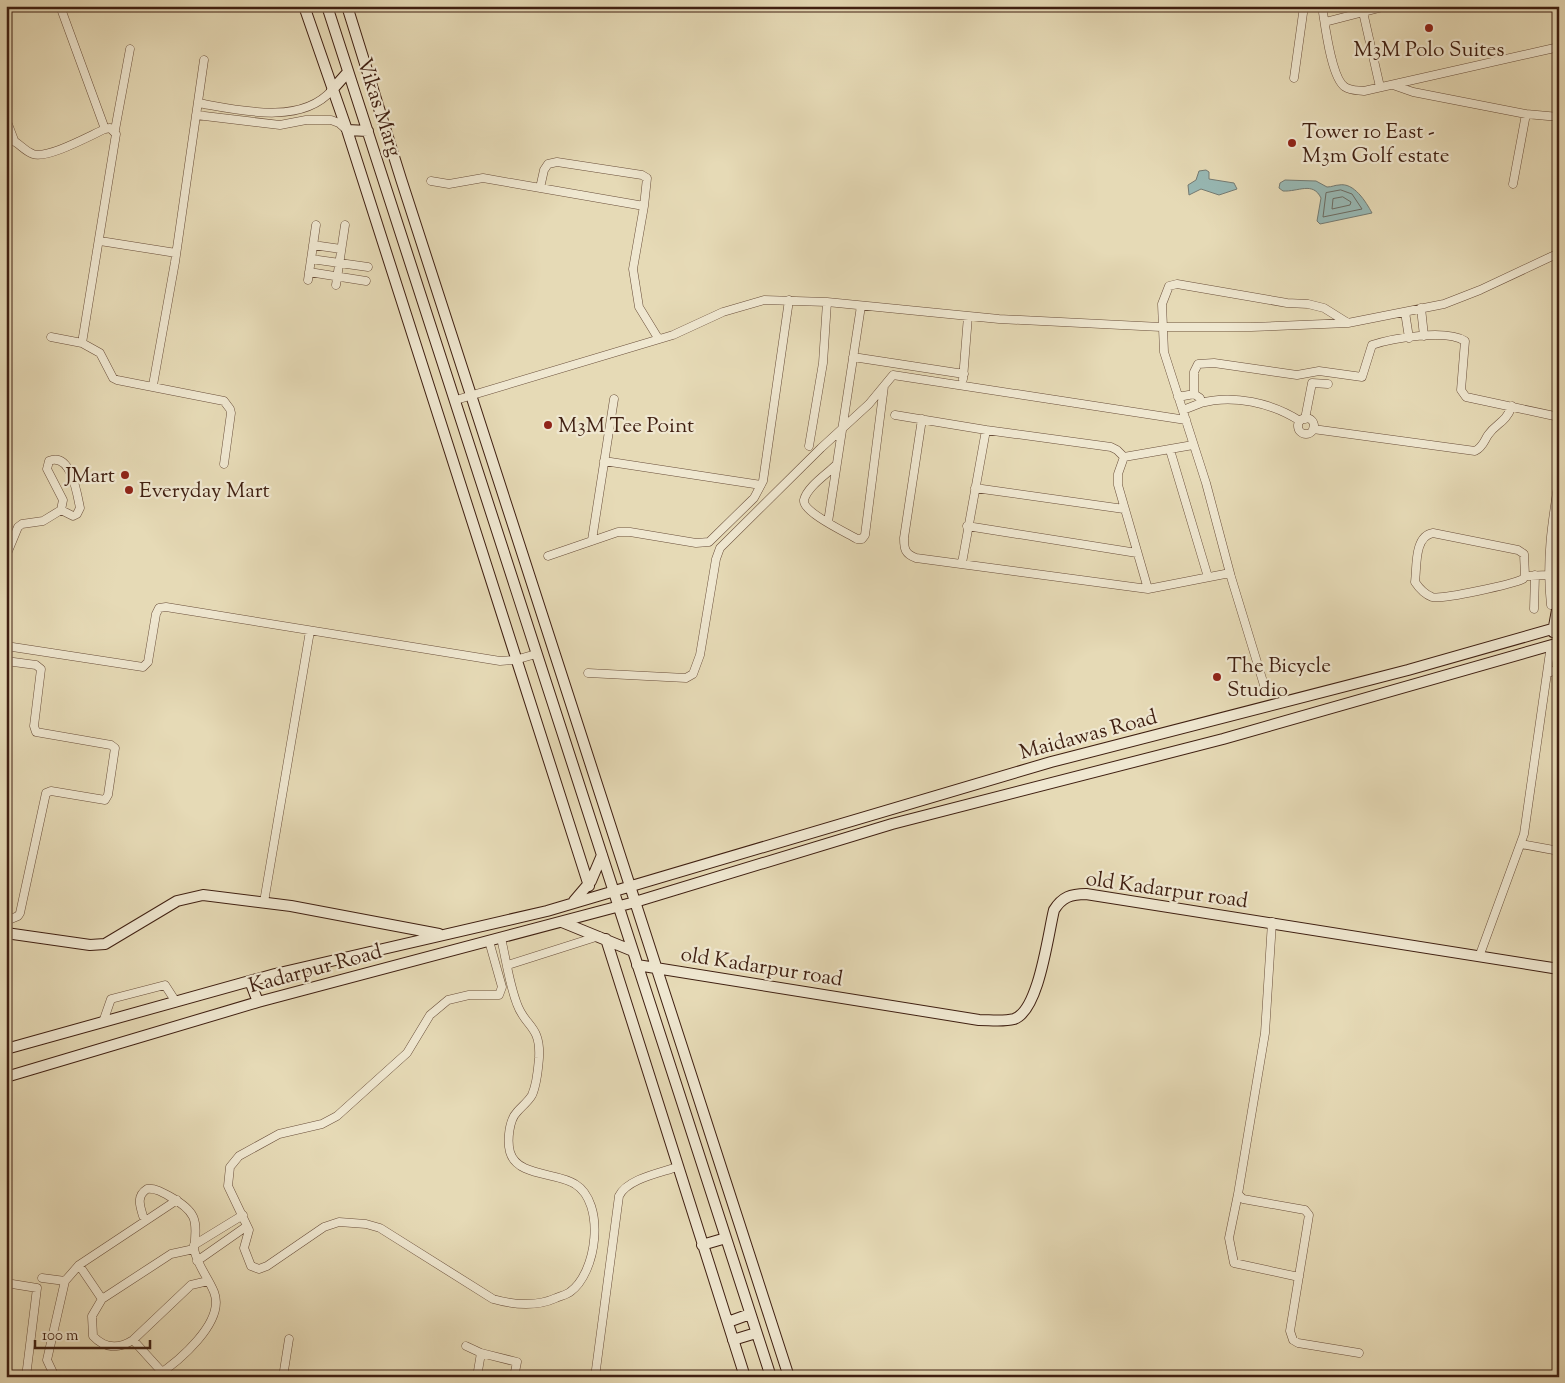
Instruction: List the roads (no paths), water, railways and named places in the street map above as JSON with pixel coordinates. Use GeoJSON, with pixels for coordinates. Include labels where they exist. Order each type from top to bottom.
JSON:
{"type":"FeatureCollection","features":[{"type":"Feature","properties":{"kind":"street"},"geometry":{"type":"LineString","coordinates":[[60,6],[105,129]]}},
{"type":"Feature","properties":{"kind":"street"},"geometry":{"type":"LineString","coordinates":[[304,6],[347,130],[588,886]]}},
{"type":"Feature","properties":{"kind":"street","name":"Vikas Marg"},"geometry":{"type":"LineString","coordinates":[[327,6],[398,219],[536,654],[770,1377]]}},
{"type":"Feature","properties":{"kind":"street"},"geometry":{"type":"LineString","coordinates":[[347,6],[403,187],[789,1377]]}},
{"type":"Feature","properties":{"kind":"street"},"geometry":{"type":"LineString","coordinates":[[1294,78],[1304,6]]}},
{"type":"Feature","properties":{"kind":"street"},"geometry":{"type":"LineString","coordinates":[[1322,6],[1324,22],[1339,81],[1346,88],[1353,90],[1364,91],[1393,85],[1559,47]]}},
{"type":"Feature","properties":{"kind":"street"},"geometry":{"type":"LineString","coordinates":[[1324,22],[1387,6]]}},
{"type":"Feature","properties":{"kind":"street"},"geometry":{"type":"LineString","coordinates":[[1363,12],[1380,87]]}},
{"type":"Feature","properties":{"kind":"street"},"geometry":{"type":"LineString","coordinates":[[82,343],[100,241],[115,143],[115,130],[130,49]]}},
{"type":"Feature","properties":{"kind":"street"},"geometry":{"type":"LineString","coordinates":[[153,385],[176,252],[204,60]]}},
{"type":"Feature","properties":{"kind":"street"},"geometry":{"type":"LineString","coordinates":[[198,103],[268,114],[294,109],[322,99],[348,72]]}},
{"type":"Feature","properties":{"kind":"street"},"geometry":{"type":"LineString","coordinates":[[1393,85],[1413,92],[1526,114],[1559,117]]}},
{"type":"Feature","properties":{"kind":"street"},"geometry":{"type":"LineString","coordinates":[[294,109],[298,122]]}},
{"type":"Feature","properties":{"kind":"street"},"geometry":{"type":"LineString","coordinates":[[196,114],[280,125],[331,120],[339,122],[347,130],[368,131]]}},
{"type":"Feature","properties":{"kind":"street"},"geometry":{"type":"LineString","coordinates":[[1513,184],[1526,114]]}},
{"type":"Feature","properties":{"kind":"street"},"geometry":{"type":"LineString","coordinates":[[6,119],[10,140],[26,150],[42,156],[105,129],[115,130]]}},
{"type":"Feature","properties":{"kind":"street"},"geometry":{"type":"LineString","coordinates":[[540,188],[544,170],[548,164],[557,162],[626,172],[647,178],[633,269],[639,307],[658,338]]}},
{"type":"Feature","properties":{"kind":"street"},"geometry":{"type":"LineString","coordinates":[[431,181],[448,184],[483,178],[644,206]]}},
{"type":"Feature","properties":{"kind":"street"},"geometry":{"type":"LineString","coordinates":[[316,225],[308,276],[337,281],[366,281]]}},
{"type":"Feature","properties":{"kind":"street"},"geometry":{"type":"LineString","coordinates":[[337,281],[345,225]]}},
{"type":"Feature","properties":{"kind":"street"},"geometry":{"type":"LineString","coordinates":[[100,241],[176,252]]}},
{"type":"Feature","properties":{"kind":"street"},"geometry":{"type":"LineString","coordinates":[[313,245],[341,249]]}},
{"type":"Feature","properties":{"kind":"street"},"geometry":{"type":"LineString","coordinates":[[456,400],[658,338],[738,307],[764,300],[827,302],[968,316],[1161,327],[1251,327],[1348,323],[1444,304],[1480,290],[1559,253]]}},
{"type":"Feature","properties":{"kind":"street"},"geometry":{"type":"LineString","coordinates":[[311,258],[368,267]]}},
{"type":"Feature","properties":{"kind":"street"},"geometry":{"type":"LineString","coordinates":[[1264,685],[1230,573],[1206,483],[1164,352],[1161,327],[1162,304],[1169,286],[1177,284],[1287,303],[1308,304],[1324,308],[1348,323]]}},
{"type":"Feature","properties":{"kind":"street"},"geometry":{"type":"LineString","coordinates":[[548,556],[618,532],[630,532],[696,543],[709,542],[754,498],[762,485],[789,300]]}},
{"type":"Feature","properties":{"kind":"street"},"geometry":{"type":"LineString","coordinates":[[809,446],[823,363],[827,302]]}},
{"type":"Feature","properties":{"kind":"street"},"geometry":{"type":"LineString","coordinates":[[828,522],[861,306]]}},
{"type":"Feature","properties":{"kind":"street"},"geometry":{"type":"LineString","coordinates":[[1422,308],[1424,336]]}},
{"type":"Feature","properties":{"kind":"street"},"geometry":{"type":"LineString","coordinates":[[1405,312],[1409,338]]}},
{"type":"Feature","properties":{"kind":"street"},"geometry":{"type":"LineString","coordinates":[[962,385],[968,316]]}},
{"type":"Feature","properties":{"kind":"street"},"geometry":{"type":"LineString","coordinates":[[1194,394],[1194,372],[1198,364],[1214,363],[1297,375],[1319,371],[1362,377],[1372,345],[1391,339],[1443,336],[1465,341],[1461,390],[1466,397],[1559,417]]}},
{"type":"Feature","properties":{"kind":"street"},"geometry":{"type":"LineString","coordinates":[[51,337],[82,343],[100,353],[114,378],[218,399],[228,405],[231,413],[224,464]]}},
{"type":"Feature","properties":{"kind":"street"},"geometry":{"type":"LineString","coordinates":[[854,357],[964,374]]}},
{"type":"Feature","properties":{"kind":"street"},"geometry":{"type":"LineString","coordinates":[[588,673],[686,678],[693,674],[700,655],[716,559],[720,548],[821,448],[870,404],[893,375],[898,374],[1186,420]]}},
{"type":"Feature","properties":{"kind":"street"},"geometry":{"type":"LineString","coordinates":[[1313,429],[1308,434],[1301,432],[1298,426],[1303,420],[1312,383],[1328,384]]}},
{"type":"Feature","properties":{"kind":"street"},"geometry":{"type":"LineString","coordinates":[[836,465],[808,492],[804,500],[807,509],[857,539],[862,539],[865,536],[884,384]]}},
{"type":"Feature","properties":{"kind":"street"},"geometry":{"type":"LineString","coordinates":[[1178,398],[1194,394],[1200,398],[1201,403]]}},
{"type":"Feature","properties":{"kind":"street"},"geometry":{"type":"LineString","coordinates":[[592,540],[614,398]]}},
{"type":"Feature","properties":{"kind":"street"},"geometry":{"type":"LineString","coordinates":[[1182,410],[1201,403],[1229,400],[1266,405],[1303,420],[1312,421],[1313,429]]}},
{"type":"Feature","properties":{"kind":"street"},"geometry":{"type":"LineString","coordinates":[[1313,429],[1475,451],[1480,448],[1492,430],[1506,420],[1512,406]]}},
{"type":"Feature","properties":{"kind":"street"},"geometry":{"type":"LineString","coordinates":[[895,415],[986,430],[1111,447],[1124,457]]}},
{"type":"Feature","properties":{"kind":"street"},"geometry":{"type":"LineString","coordinates":[[922,419],[904,549],[909,556],[1148,589],[1230,573]]}},
{"type":"Feature","properties":{"kind":"street"},"geometry":{"type":"LineString","coordinates":[[962,563],[967,526],[986,430]]}},
{"type":"Feature","properties":{"kind":"street"},"geometry":{"type":"LineString","coordinates":[[1124,457],[1193,445]]}},
{"type":"Feature","properties":{"kind":"street"},"geometry":{"type":"LineString","coordinates":[[1170,450],[1208,577]]}},
{"type":"Feature","properties":{"kind":"street"},"geometry":{"type":"LineString","coordinates":[[1124,457],[1118,474],[1118,485],[1148,589]]}},
{"type":"Feature","properties":{"kind":"street"},"geometry":{"type":"LineString","coordinates":[[6,556],[18,527],[22,524],[43,521],[61,510],[63,500],[47,469],[49,461],[52,459],[60,460],[67,465],[79,501],[80,508],[77,514],[73,516],[61,510]]}},
{"type":"Feature","properties":{"kind":"street"},"geometry":{"type":"LineString","coordinates":[[604,461],[762,485]]}},
{"type":"Feature","properties":{"kind":"street"},"geometry":{"type":"LineString","coordinates":[[1479,957],[1524,834],[1548,672],[1555,644],[1555,602],[1548,575],[1559,480]]}},
{"type":"Feature","properties":{"kind":"street"},"geometry":{"type":"LineString","coordinates":[[975,488],[1124,509]]}},
{"type":"Feature","properties":{"kind":"street"},"geometry":{"type":"LineString","coordinates":[[967,526],[1137,553]]}},
{"type":"Feature","properties":{"kind":"street"},"geometry":{"type":"LineString","coordinates":[[1525,576],[1524,554],[1518,550],[1433,533],[1428,534],[1420,541],[1415,582],[1423,592],[1438,598],[1511,583],[1521,580],[1525,576],[1548,575]]}},
{"type":"Feature","properties":{"kind":"street"},"geometry":{"type":"LineString","coordinates":[[1534,609],[1535,575]]}},
{"type":"Feature","properties":{"kind":"street"},"geometry":{"type":"LineString","coordinates":[[6,646],[144,667],[148,662],[156,614],[162,607],[491,660],[515,660],[536,654]]}},
{"type":"Feature","properties":{"kind":"street","name":"Maidawas Road"},"geometry":{"type":"LineString","coordinates":[[630,886],[1051,762],[1404,671],[1556,628]]}},
{"type":"Feature","properties":{"kind":"street"},"geometry":{"type":"LineString","coordinates":[[264,902],[310,631]]}},
{"type":"Feature","properties":{"kind":"street","name":"Maidawas Road"},"geometry":{"type":"LineString","coordinates":[[636,902],[892,824],[1223,739],[1555,644]]}},
{"type":"Feature","properties":{"kind":"street"},"geometry":{"type":"LineString","coordinates":[[6,661],[36,665],[41,668],[34,726],[36,732],[111,745],[115,748],[108,795],[105,800],[51,791],[46,792],[20,913],[18,916],[6,921]]}},
{"type":"Feature","properties":{"kind":"street"},"geometry":{"type":"LineString","coordinates":[[1548,672],[1559,669]]}},
{"type":"Feature","properties":{"kind":"street"},"geometry":{"type":"LineString","coordinates":[[1520,844],[1559,851]]}},
{"type":"Feature","properties":{"kind":"street"},"geometry":{"type":"LineString","coordinates":[[572,903],[588,886],[602,854]]}},
{"type":"Feature","properties":{"kind":"street","name":"Kadarpur Road"},"geometry":{"type":"LineString","coordinates":[[6,1049],[250,981],[445,935],[572,903],[630,886]]}},
{"type":"Feature","properties":{"kind":"street","name":"old Kadarpur road"},"geometry":{"type":"LineString","coordinates":[[637,965],[969,1018],[997,1020],[1015,1018],[1026,1009],[1034,994],[1054,910],[1060,900],[1071,894],[1086,894],[1559,969]]}},
{"type":"Feature","properties":{"kind":"street"},"geometry":{"type":"LineString","coordinates":[[6,933],[98,945],[113,941],[177,901],[193,896],[216,895],[445,935]]}},
{"type":"Feature","properties":{"kind":"street","name":"Kadarpur Road"},"geometry":{"type":"LineString","coordinates":[[6,1077],[258,1002],[636,902]]}},
{"type":"Feature","properties":{"kind":"street"},"geometry":{"type":"LineString","coordinates":[[562,922],[633,951]]}},
{"type":"Feature","properties":{"kind":"street"},"geometry":{"type":"LineString","coordinates":[[1272,922],[1264,1033],[1229,1238],[1234,1263],[1299,1277]]}},
{"type":"Feature","properties":{"kind":"street"},"geometry":{"type":"LineString","coordinates":[[489,940],[502,987],[498,995],[469,995],[448,1000],[430,1015],[407,1053],[336,1116],[322,1124],[279,1134],[239,1156],[230,1168],[228,1186],[247,1226],[246,1255],[251,1266],[259,1269],[276,1261],[300,1242],[324,1227],[348,1222],[380,1228],[493,1299],[518,1304],[545,1303],[570,1292],[580,1280],[588,1263],[594,1235],[594,1210],[589,1198],[575,1184],[517,1163],[509,1150],[514,1116],[534,1091],[539,1057],[537,1035],[519,1008],[501,938]]}},
{"type":"Feature","properties":{"kind":"street"},"geometry":{"type":"LineString","coordinates":[[507,963],[602,938]]}},
{"type":"Feature","properties":{"kind":"street"},"geometry":{"type":"LineString","coordinates":[[602,938],[745,1377]]}},
{"type":"Feature","properties":{"kind":"street"},"geometry":{"type":"LineString","coordinates":[[250,981],[258,1002]]}},
{"type":"Feature","properties":{"kind":"street"},"geometry":{"type":"LineString","coordinates":[[103,1022],[111,999],[165,985],[176,1002]]}},
{"type":"Feature","properties":{"kind":"street"},"geometry":{"type":"LineString","coordinates":[[595,1377],[619,1196],[622,1190],[630,1184],[677,1167]]}},
{"type":"Feature","properties":{"kind":"street"},"geometry":{"type":"LineString","coordinates":[[133,1340],[158,1374],[183,1354],[211,1323],[215,1312],[215,1297],[197,1261],[194,1247],[197,1233],[195,1222],[187,1206],[157,1190],[147,1189],[140,1196],[139,1201],[143,1216]]}},
{"type":"Feature","properties":{"kind":"street"},"geometry":{"type":"LineString","coordinates":[[1238,1194],[1243,1198],[1305,1210],[1309,1215],[1290,1331],[1293,1340],[1298,1343],[1360,1353]]}},
{"type":"Feature","properties":{"kind":"street"},"geometry":{"type":"LineString","coordinates":[[56,1377],[47,1360],[65,1281],[79,1265],[177,1200]]}},
{"type":"Feature","properties":{"kind":"street"},"geometry":{"type":"LineString","coordinates":[[208,1281],[191,1285],[133,1340],[123,1346],[114,1347],[102,1344],[93,1336],[92,1316],[102,1300],[171,1254],[194,1247],[243,1215]]}},
{"type":"Feature","properties":{"kind":"street"},"geometry":{"type":"LineString","coordinates":[[197,1261],[247,1226]]}},
{"type":"Feature","properties":{"kind":"street"},"geometry":{"type":"LineString","coordinates":[[702,1245],[726,1238]]}},
{"type":"Feature","properties":{"kind":"street"},"geometry":{"type":"LineString","coordinates":[[79,1265],[102,1300]]}},
{"type":"Feature","properties":{"kind":"street"},"geometry":{"type":"LineString","coordinates":[[42,1278],[65,1281]]}},
{"type":"Feature","properties":{"kind":"street"},"geometry":{"type":"LineString","coordinates":[[6,1283],[37,1288],[26,1377]]}},
{"type":"Feature","properties":{"kind":"street"},"geometry":{"type":"LineString","coordinates":[[728,1322],[750,1314]]}},
{"type":"Feature","properties":{"kind":"street"},"geometry":{"type":"LineString","coordinates":[[733,1340],[756,1333]]}},
{"type":"Feature","properties":{"kind":"street"},"geometry":{"type":"LineString","coordinates":[[283,1377],[289,1340]]}},
{"type":"Feature","properties":{"kind":"street"},"geometry":{"type":"LineString","coordinates":[[466,1346],[480,1353],[517,1362],[514,1377]]}},
{"type":"Feature","properties":{"kind":"street"},"geometry":{"type":"LineString","coordinates":[[476,1377],[480,1353]]}},
{"type":"Feature","properties":{"kind":"street"},"geometry":{"type":"LineString","coordinates":[[6,1362],[8,1366],[7,1377]]}},
{"type":"Feature","properties":{"kind":"water"},"geometry":{"type":"Polygon","coordinates":[[[1206,170],[1209,172],[1209,179],[1234,183],[1237,189],[1219,195],[1201,189],[1189,195],[1188,185],[1196,180],[1199,171],[1206,170]]]}},
{"type":"Feature","properties":{"kind":"water"},"geometry":{"type":"Polygon","coordinates":[[[1285,180],[1316,181],[1327,187],[1344,185],[1350,187],[1359,194],[1372,213],[1320,224],[1317,221],[1321,198],[1318,193],[1305,188],[1283,191],[1279,188],[1280,183],[1285,180]]]}},
{"type":"Feature","properties":{"kind":"place","name":"M3M Polo Suites"},"geometry":{"type":"Point","coordinates":[1429,28]}},
{"type":"Feature","properties":{"kind":"place","name":"Tower 10 East - M3m Golf estate"},"geometry":{"type":"Point","coordinates":[1292,143]}},
{"type":"Feature","properties":{"kind":"place","name":"M3M Tee Point"},"geometry":{"type":"Point","coordinates":[548,425]}},
{"type":"Feature","properties":{"kind":"place","name":"JMart"},"geometry":{"type":"Point","coordinates":[125,475]}},
{"type":"Feature","properties":{"kind":"place","name":"Everyday Mart"},"geometry":{"type":"Point","coordinates":[129,490]}},
{"type":"Feature","properties":{"kind":"place","name":"The Bicycle Studio"},"geometry":{"type":"Point","coordinates":[1217,677]}}]}
